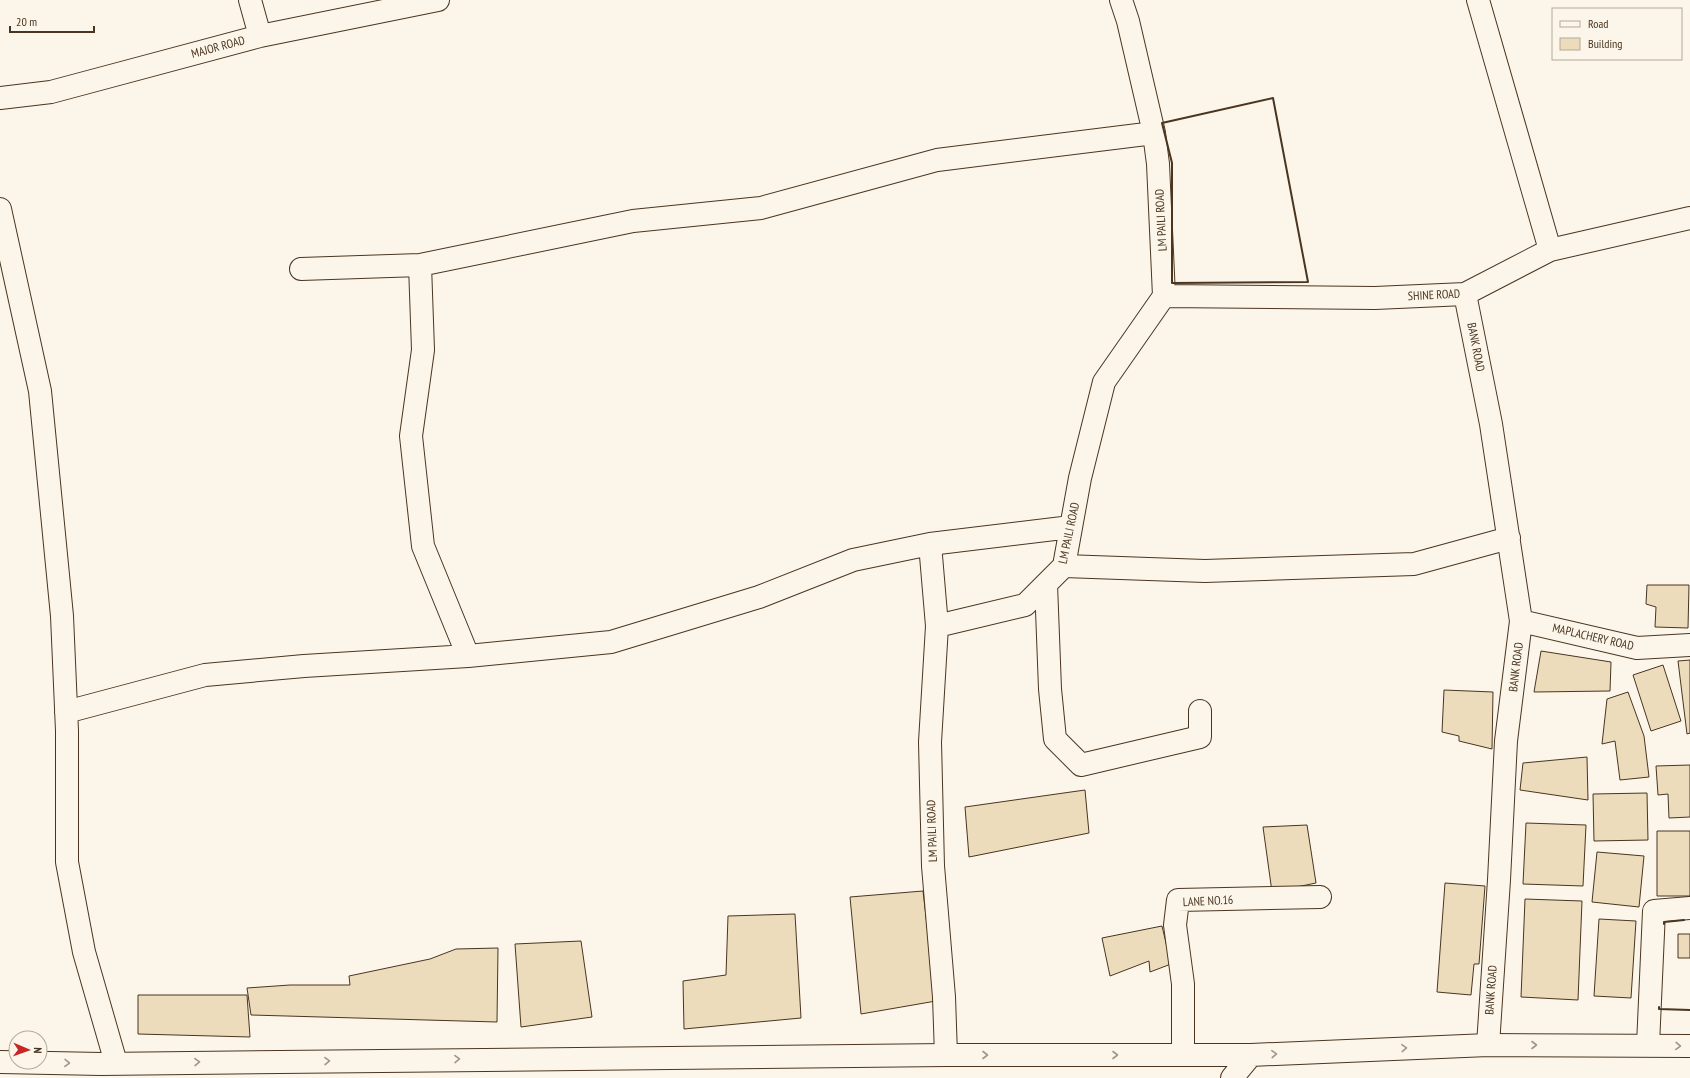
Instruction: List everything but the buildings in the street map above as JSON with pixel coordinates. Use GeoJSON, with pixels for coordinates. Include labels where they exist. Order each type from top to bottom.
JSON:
{"type":"FeatureCollection","features":[{"type":"Feature","properties":{"kind":"main road"},"geometry":{"type":"LineString","coordinates":[[250,0],[260,36]]}},
{"type":"Feature","properties":{"kind":"main road","name":"MAJOR ROAD"},"geometry":{"type":"LineString","coordinates":[[0,98],[51,92],[260,36],[438,0]]}},
{"type":"Feature","properties":{"kind":"main road","name":"LM PAILI ROAD"},"geometry":{"type":"LineString","coordinates":[[946,1055],[944,997],[933,866],[930,742],[937,626],[1025,605],[1064,566],[1080,478],[1104,382],[1164,296],[1158,164],[1154,133],[1128,21],[1121,0]]}},
{"type":"Feature","properties":{"kind":"main road"},"geometry":{"type":"LineString","coordinates":[[1478,0],[1550,250]]}},
{"type":"Feature","properties":{"kind":"main road"},"geometry":{"type":"LineString","coordinates":[[301,269],[420,265],[633,221],[761,208],[937,160],[1154,133]]}},
{"type":"Feature","properties":{"kind":"main road"},"geometry":{"type":"LineString","coordinates":[[0,209],[40,391],[62,616],[66,712],[67,862],[84,952],[116,1063]]}},
{"type":"Feature","properties":{"kind":"main road","name":"SHINE ROAD"},"geometry":{"type":"LineString","coordinates":[[1164,296],[1375,298],[1465,294],[1550,250],[1690,218]]}},
{"type":"Feature","properties":{"kind":"main road"},"geometry":{"type":"LineString","coordinates":[[420,265],[423,350],[411,436],[423,546],[468,656]]}},
{"type":"Feature","properties":{"kind":"main road","name":"BANK ROAD"},"geometry":{"type":"LineString","coordinates":[[1465,294],[1491,424],[1521,621],[1506,741],[1499,880],[1488,1045]]}},
{"type":"Feature","properties":{"kind":"main road"},"geometry":{"type":"LineString","coordinates":[[66,712],[206,675],[304,666],[468,656],[611,642],[759,597],[853,560],[930,544],[1071,526]]}},
{"type":"Feature","properties":{"kind":"main road"},"geometry":{"type":"LineString","coordinates":[[1064,566],[1205,571],[1414,564],[1509,538]]}},
{"type":"Feature","properties":{"kind":"main road"},"geometry":{"type":"LineString","coordinates":[[930,544],[937,626]]}},
{"type":"Feature","properties":{"kind":"main road"},"geometry":{"type":"LineString","coordinates":[[1046,584],[1050,689],[1055,739],[1081,765],[1200,737],[1200,711]]}},
{"type":"Feature","properties":{"kind":"main road","name":"MAPLACHERY ROAD"},"geometry":{"type":"LineString","coordinates":[[1521,621],[1638,648],[1690,646]]}},
{"type":"Feature","properties":{"kind":"main road","name":"LANE NO.16"},"geometry":{"type":"LineString","coordinates":[[1183,1055],[1183,984],[1175,925],[1178,900],[1320,897]]}},
{"type":"Feature","properties":{"kind":"main road"},"geometry":{"type":"LineString","coordinates":[[1648,1045],[1654,911],[1690,908]]}},
{"type":"Feature","properties":{"kind":"main road"},"geometry":{"type":"LineString","coordinates":[[0,1062],[101,1064],[946,1055],[1251,1055],[1488,1045],[1690,1046]]}},
{"type":"Feature","properties":{"kind":"main road"},"geometry":{"type":"LineString","coordinates":[[1232,1078],[1251,1055]]}},
{"type":"Feature","properties":{"kind":"wall"},"geometry":{"type":"LineString","coordinates":[[1273,98],[1308,282],[1172,283],[1172,163],[1162,123],[1273,98]]}},
{"type":"Feature","properties":{"kind":"wall"},"geometry":{"type":"LineString","coordinates":[[1664,924],[1664,922],[1684,920]]}},
{"type":"Feature","properties":{"kind":"wall"},"geometry":{"type":"LineString","coordinates":[[1659,1007],[1659,1009],[1690,1010]]}}]}
